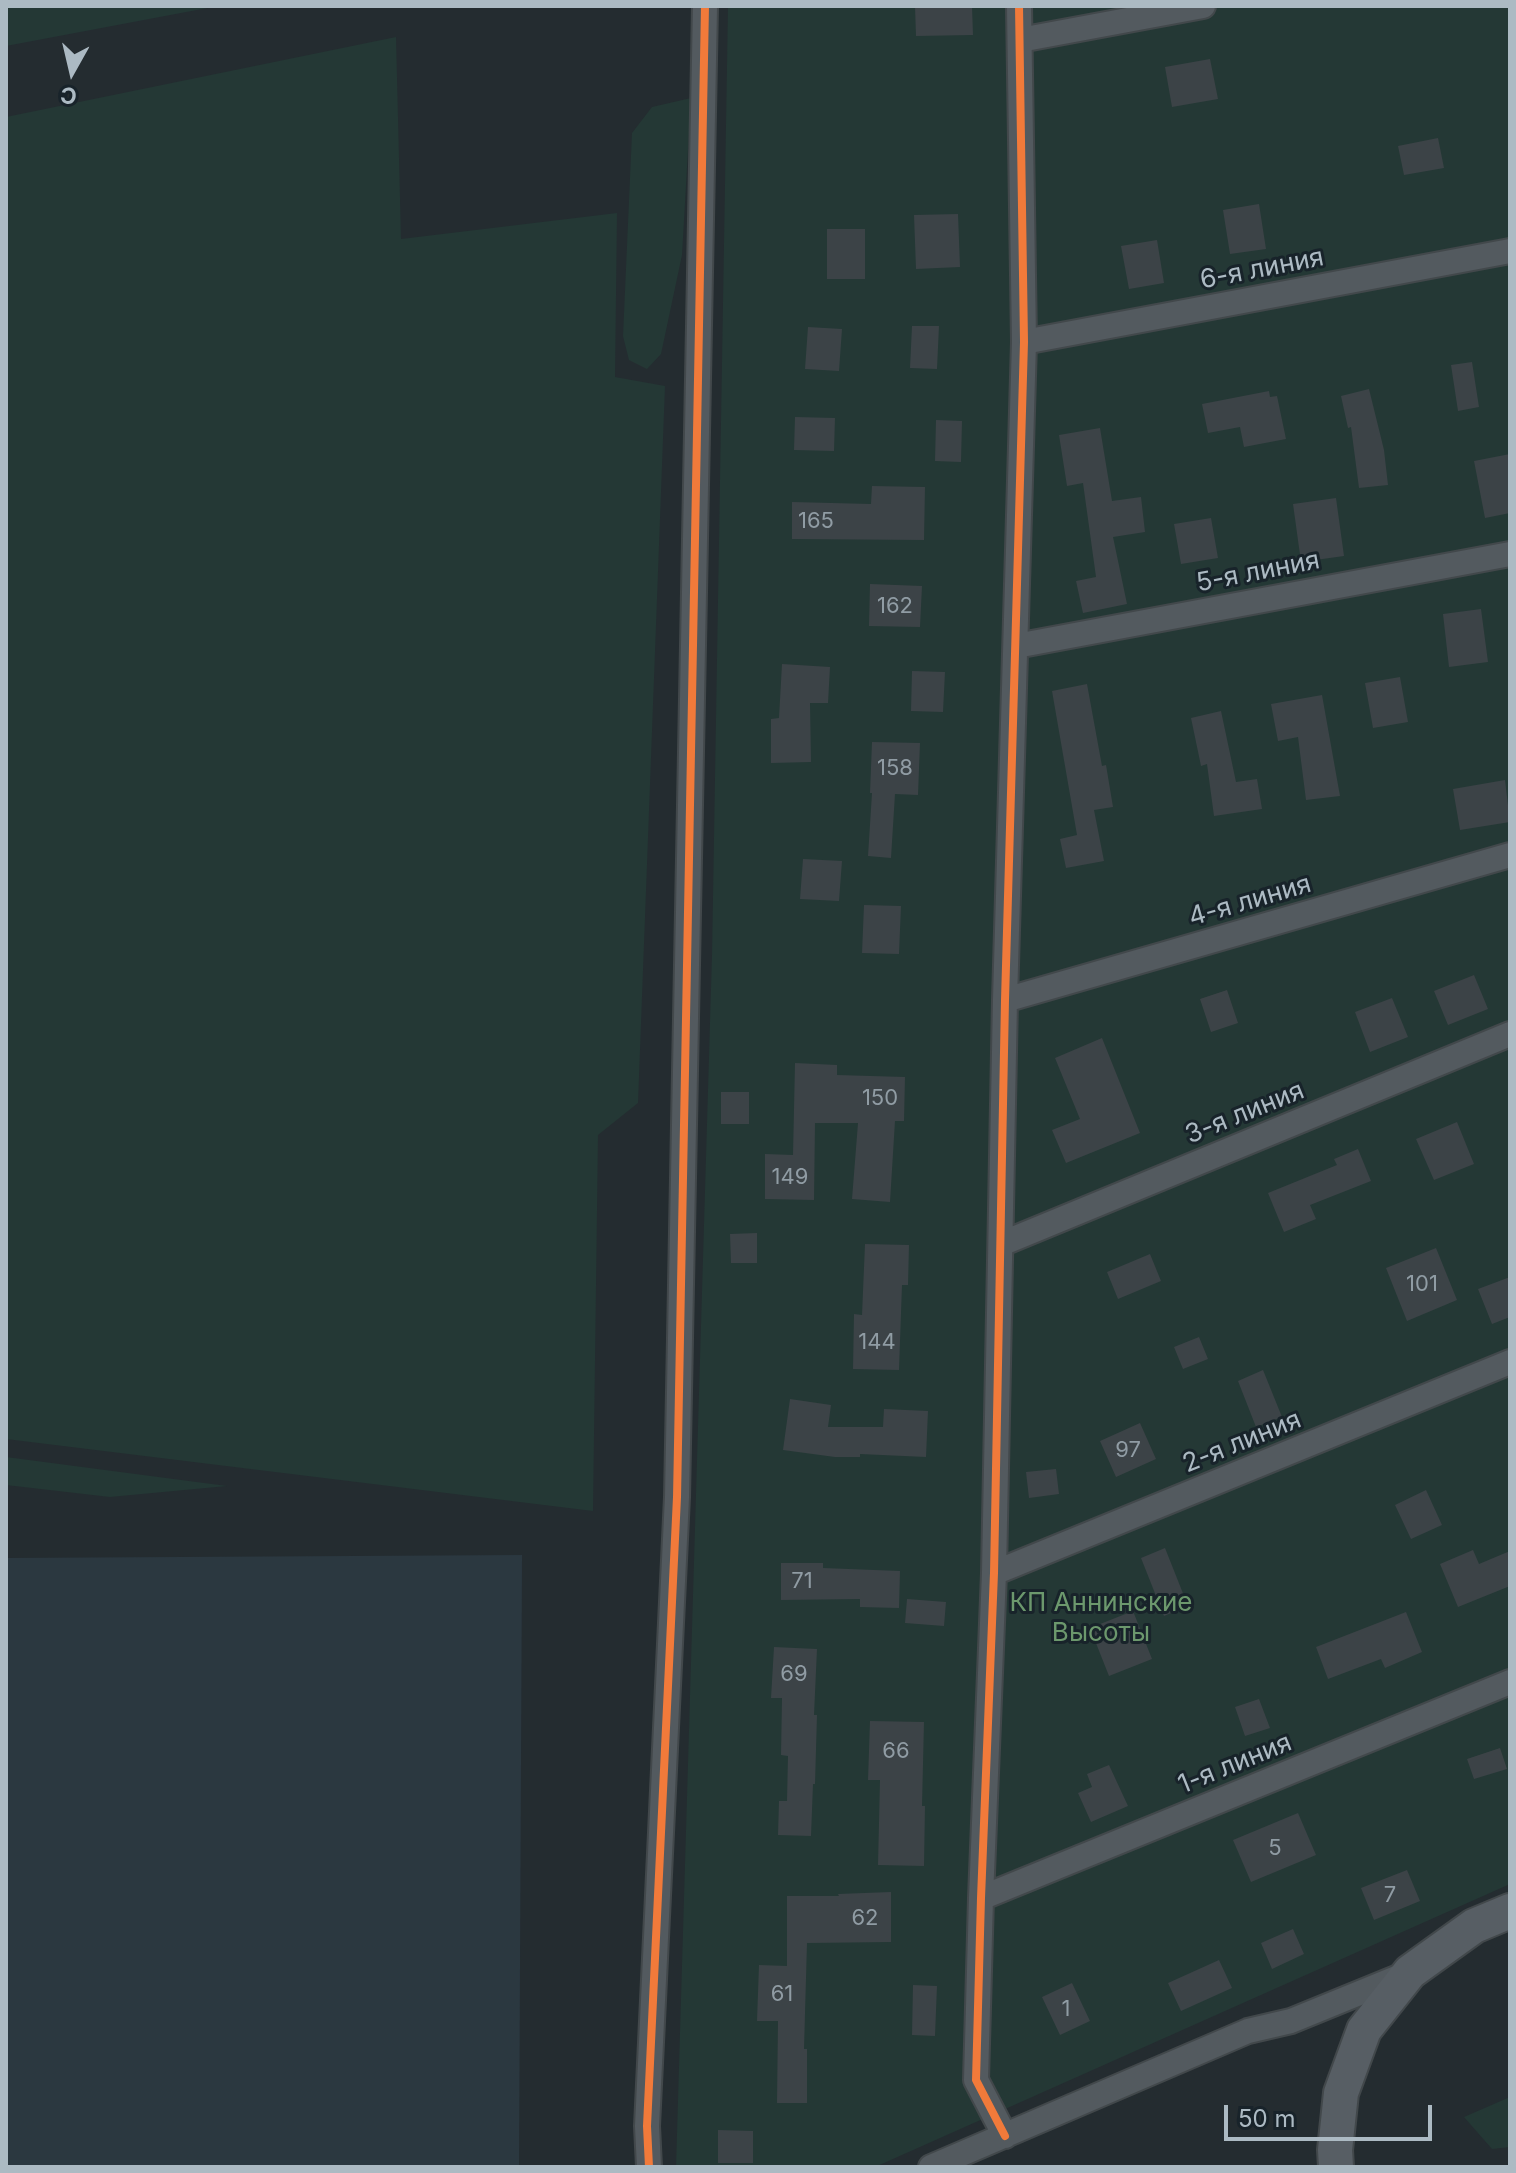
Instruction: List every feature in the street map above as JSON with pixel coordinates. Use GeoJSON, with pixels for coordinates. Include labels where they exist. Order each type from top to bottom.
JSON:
{"type":"FeatureCollection","features":[{"type":"Feature","properties":{"kind":"main road"},"geometry":{"type":"LineString","coordinates":[[1336,2167],[1341,2093],[1364,2030],[1410,1972],[1474,1926],[1510,1911]]}},
{"type":"Feature","properties":{"kind":"street"},"geometry":{"type":"LineString","coordinates":[[649,2167],[647,2126],[677,1497],[705,6]]}},
{"type":"Feature","properties":{"kind":"street"},"geometry":{"type":"LineString","coordinates":[[1005,2136],[976,2080],[994,1573],[1005,1000],[1024,342],[1019,6]]}},
{"type":"Feature","properties":{"kind":"street"},"geometry":{"type":"LineString","coordinates":[[1020,40],[1203,6]]}},
{"type":"Feature","properties":{"kind":"street","name":"6-я линия"},"geometry":{"type":"LineString","coordinates":[[1024,342],[1510,251]]}},
{"type":"Feature","properties":{"kind":"street","name":"5-я линия"},"geometry":{"type":"LineString","coordinates":[[1016,646],[1510,554]]}},
{"type":"Feature","properties":{"kind":"street","name":"4-я линия"},"geometry":{"type":"LineString","coordinates":[[1005,1000],[1510,855]]}},
{"type":"Feature","properties":{"kind":"street","name":"3-я линия"},"geometry":{"type":"LineString","coordinates":[[1001,1244],[1510,1034]]}},
{"type":"Feature","properties":{"kind":"street","name":"2-я линия"},"geometry":{"type":"LineString","coordinates":[[994,1573],[1510,1362]]}},
{"type":"Feature","properties":{"kind":"street","name":"1-я линия"},"geometry":{"type":"LineString","coordinates":[[981,1898],[1510,1682]]}},
{"type":"Feature","properties":{"kind":"street"},"geometry":{"type":"LineString","coordinates":[[931,2167],[1248,2031],[1291,2021],[1410,1972]]}},
{"type":"Feature","properties":{"kind":"shaded area"},"geometry":{"type":"Polygon","coordinates":[[[522,1555],[519,2167],[6,2167],[6,1558],[522,1555]]]}},
{"type":"Feature","properties":{"kind":"green space"},"geometry":{"type":"Polygon","coordinates":[[[6,6],[218,6],[6,46],[6,6]]]}},
{"type":"Feature","properties":{"kind":"green space","name":"КП Аннинские Высоты"},"geometry":{"type":"Polygon","coordinates":[[[728,6],[1510,6],[1510,1884],[875,2167],[676,2167],[712,955],[728,6]]]}},
{"type":"Feature","properties":{"kind":"green space"},"geometry":{"type":"Polygon","coordinates":[[[396,37],[401,239],[617,213],[615,377],[665,386],[638,1103],[598,1135],[593,1511],[6,1439],[6,117],[396,37]]]}},
{"type":"Feature","properties":{"kind":"green space"},"geometry":{"type":"Polygon","coordinates":[[[691,98],[682,255],[661,354],[647,369],[629,360],[623,336],[632,133],[652,107],[691,98]]]}},
{"type":"Feature","properties":{"kind":"green space"},"geometry":{"type":"Polygon","coordinates":[[[6,1457],[227,1486],[110,1497],[6,1485],[6,1457]]]}},
{"type":"Feature","properties":{"kind":"green space"},"geometry":{"type":"Polygon","coordinates":[[[1510,2097],[1510,2147],[1492,2149],[1464,2117],[1510,2097]]]}},
{"type":"Feature","properties":{"kind":"building"},"geometry":{"type":"Polygon","coordinates":[[[915,6],[972,6],[973,35],[916,36],[915,6]]]}},
{"type":"Feature","properties":{"kind":"building"},"geometry":{"type":"Polygon","coordinates":[[[1210,59],[1218,99],[1172,107],[1165,67],[1210,59]]]}},
{"type":"Feature","properties":{"kind":"building"},"geometry":{"type":"Polygon","coordinates":[[[1438,138],[1444,168],[1404,175],[1398,146],[1438,138]]]}},
{"type":"Feature","properties":{"kind":"building"},"geometry":{"type":"Polygon","coordinates":[[[1259,204],[1266,249],[1230,254],[1223,210],[1259,204]]]}},
{"type":"Feature","properties":{"kind":"building"},"geometry":{"type":"Polygon","coordinates":[[[958,214],[960,267],[916,269],[914,215],[958,214]]]}},
{"type":"Feature","properties":{"kind":"building"},"geometry":{"type":"Polygon","coordinates":[[[827,229],[865,229],[865,279],[827,279],[827,229]]]}},
{"type":"Feature","properties":{"kind":"building"},"geometry":{"type":"Polygon","coordinates":[[[1157,240],[1164,283],[1129,289],[1121,246],[1157,240]]]}},
{"type":"Feature","properties":{"kind":"building"},"geometry":{"type":"Polygon","coordinates":[[[912,326],[939,326],[937,369],[910,368],[912,326]]]}},
{"type":"Feature","properties":{"kind":"building"},"geometry":{"type":"Polygon","coordinates":[[[808,327],[842,329],[839,371],[805,369],[808,327]]]}},
{"type":"Feature","properties":{"kind":"building"},"geometry":{"type":"Polygon","coordinates":[[[1472,362],[1479,407],[1458,411],[1451,365],[1472,362]]]}},
{"type":"Feature","properties":{"kind":"building"},"geometry":{"type":"Polygon","coordinates":[[[1369,389],[1384,450],[1388,485],[1359,488],[1351,427],[1348,428],[1341,396],[1369,389]]]}},
{"type":"Feature","properties":{"kind":"building"},"geometry":{"type":"Polygon","coordinates":[[[1269,391],[1270,397],[1277,396],[1286,439],[1244,447],[1240,427],[1208,433],[1202,404],[1269,391]]]}},
{"type":"Feature","properties":{"kind":"building"},"geometry":{"type":"Polygon","coordinates":[[[795,417],[835,418],[834,451],[794,450],[795,417]]]}},
{"type":"Feature","properties":{"kind":"building"},"geometry":{"type":"Polygon","coordinates":[[[936,420],[962,421],[961,462],[935,461],[936,420]]]}},
{"type":"Feature","properties":{"kind":"building"},"geometry":{"type":"Polygon","coordinates":[[[1100,428],[1112,501],[1141,497],[1145,532],[1113,537],[1127,604],[1083,613],[1076,581],[1096,577],[1083,483],[1067,486],[1059,435],[1100,428]]]}},
{"type":"Feature","properties":{"kind":"building"},"geometry":{"type":"Polygon","coordinates":[[[1510,454],[1510,513],[1485,518],[1474,461],[1510,454]]]}},
{"type":"Feature","properties":{"kind":"building"},"geometry":{"type":"Polygon","coordinates":[[[872,486],[925,487],[924,540],[792,539],[792,502],[871,504],[872,486]]]}},
{"type":"Feature","properties":{"kind":"building"},"geometry":{"type":"Polygon","coordinates":[[[1336,498],[1344,556],[1301,562],[1293,504],[1336,498]]]}},
{"type":"Feature","properties":{"kind":"building"},"geometry":{"type":"Polygon","coordinates":[[[1211,518],[1218,558],[1181,564],[1174,524],[1211,518]]]}},
{"type":"Feature","properties":{"kind":"building"},"geometry":{"type":"Polygon","coordinates":[[[870,584],[922,586],[920,627],[869,626],[870,584]]]}},
{"type":"Feature","properties":{"kind":"building"},"geometry":{"type":"Polygon","coordinates":[[[1481,609],[1488,662],[1449,667],[1443,614],[1481,609]]]}},
{"type":"Feature","properties":{"kind":"building"},"geometry":{"type":"Polygon","coordinates":[[[782,664],[830,667],[828,703],[810,703],[811,762],[771,763],[771,719],[779,718],[782,664]]]}},
{"type":"Feature","properties":{"kind":"building"},"geometry":{"type":"Polygon","coordinates":[[[912,671],[945,672],[943,712],[911,711],[912,671]]]}},
{"type":"Feature","properties":{"kind":"building"},"geometry":{"type":"Polygon","coordinates":[[[1400,677],[1408,722],[1373,728],[1365,683],[1400,677]]]}},
{"type":"Feature","properties":{"kind":"building"},"geometry":{"type":"Polygon","coordinates":[[[1087,684],[1113,807],[1094,810],[1104,861],[1066,868],[1060,839],[1077,835],[1052,691],[1087,684]]]}},
{"type":"Feature","properties":{"kind":"building"},"geometry":{"type":"Polygon","coordinates":[[[1322,695],[1340,796],[1306,800],[1298,737],[1278,741],[1271,704],[1322,695]]]}},
{"type":"Feature","properties":{"kind":"building"},"geometry":{"type":"Polygon","coordinates":[[[1221,711],[1236,782],[1257,779],[1262,809],[1214,816],[1207,764],[1201,766],[1191,718],[1221,711]]]}},
{"type":"Feature","properties":{"kind":"building"},"geometry":{"type":"Polygon","coordinates":[[[872,742],[920,743],[918,795],[895,794],[891,858],[868,856],[872,742]]]}},
{"type":"Feature","properties":{"kind":"building"},"geometry":{"type":"Polygon","coordinates":[[[1505,780],[1510,822],[1460,830],[1453,789],[1505,780]]]}},
{"type":"Feature","properties":{"kind":"building"},"geometry":{"type":"Polygon","coordinates":[[[803,859],[842,861],[839,901],[800,899],[803,859]]]}},
{"type":"Feature","properties":{"kind":"building"},"geometry":{"type":"Polygon","coordinates":[[[864,905],[901,906],[899,954],[862,953],[864,905]]]}},
{"type":"Feature","properties":{"kind":"building"},"geometry":{"type":"Polygon","coordinates":[[[1474,975],[1488,1009],[1448,1025],[1434,991],[1474,975]]]}},
{"type":"Feature","properties":{"kind":"building"},"geometry":{"type":"Polygon","coordinates":[[[1227,990],[1238,1023],[1211,1032],[1200,999],[1227,990]]]}},
{"type":"Feature","properties":{"kind":"building"},"geometry":{"type":"Polygon","coordinates":[[[1392,998],[1408,1037],[1370,1052],[1355,1012],[1392,998]]]}},
{"type":"Feature","properties":{"kind":"building"},"geometry":{"type":"Polygon","coordinates":[[[1102,1038],[1140,1133],[1066,1163],[1052,1130],[1080,1119],[1055,1058],[1102,1038]]]}},
{"type":"Feature","properties":{"kind":"building"},"geometry":{"type":"Polygon","coordinates":[[[795,1063],[837,1065],[837,1075],[905,1077],[904,1121],[895,1121],[890,1202],[852,1199],[858,1123],[815,1123],[814,1200],[765,1199],[765,1154],[793,1155],[795,1063]]]}},
{"type":"Feature","properties":{"kind":"building"},"geometry":{"type":"Polygon","coordinates":[[[721,1092],[749,1092],[749,1124],[721,1124],[721,1092]]]}},
{"type":"Feature","properties":{"kind":"building"},"geometry":{"type":"Polygon","coordinates":[[[1457,1122],[1474,1164],[1434,1180],[1416,1139],[1457,1122]]]}},
{"type":"Feature","properties":{"kind":"building"},"geometry":{"type":"Polygon","coordinates":[[[1358,1149],[1371,1181],[1310,1205],[1316,1219],[1284,1232],[1268,1193],[1337,1165],[1334,1159],[1358,1149]]]}},
{"type":"Feature","properties":{"kind":"building"},"geometry":{"type":"Polygon","coordinates":[[[757,1233],[757,1263],[731,1263],[730,1234],[757,1233]]]}},
{"type":"Feature","properties":{"kind":"building"},"geometry":{"type":"Polygon","coordinates":[[[865,1244],[909,1245],[908,1285],[902,1285],[899,1370],[853,1369],[854,1314],[862,1315],[865,1244]]]}},
{"type":"Feature","properties":{"kind":"building"},"geometry":{"type":"Polygon","coordinates":[[[1436,1248],[1457,1300],[1407,1321],[1386,1268],[1436,1248]]]}},
{"type":"Feature","properties":{"kind":"building"},"geometry":{"type":"Polygon","coordinates":[[[1150,1254],[1161,1281],[1118,1299],[1107,1272],[1150,1254]]]}},
{"type":"Feature","properties":{"kind":"building"},"geometry":{"type":"Polygon","coordinates":[[[1510,1277],[1510,1317],[1492,1324],[1478,1289],[1510,1277]]]}},
{"type":"Feature","properties":{"kind":"building"},"geometry":{"type":"Polygon","coordinates":[[[1199,1337],[1208,1359],[1183,1369],[1174,1347],[1199,1337]]]}},
{"type":"Feature","properties":{"kind":"building"},"geometry":{"type":"Polygon","coordinates":[[[1263,1370],[1282,1417],[1256,1427],[1238,1381],[1263,1370]]]}},
{"type":"Feature","properties":{"kind":"building"},"geometry":{"type":"Polygon","coordinates":[[[790,1399],[831,1405],[828,1427],[883,1427],[884,1409],[928,1411],[926,1457],[860,1454],[860,1457],[835,1457],[783,1450],[790,1399]]]}},
{"type":"Feature","properties":{"kind":"building"},"geometry":{"type":"Polygon","coordinates":[[[1140,1423],[1156,1459],[1116,1477],[1100,1441],[1140,1423]]]}},
{"type":"Feature","properties":{"kind":"building"},"geometry":{"type":"Polygon","coordinates":[[[1056,1469],[1059,1494],[1029,1498],[1026,1472],[1056,1469]]]}},
{"type":"Feature","properties":{"kind":"building"},"geometry":{"type":"Polygon","coordinates":[[[1426,1490],[1442,1525],[1411,1539],[1395,1505],[1426,1490]]]}},
{"type":"Feature","properties":{"kind":"building"},"geometry":{"type":"Polygon","coordinates":[[[1165,1548],[1188,1606],[1164,1616],[1141,1558],[1165,1548]]]}},
{"type":"Feature","properties":{"kind":"building"},"geometry":{"type":"Polygon","coordinates":[[[1473,1550],[1479,1564],[1510,1551],[1510,1586],[1458,1607],[1440,1564],[1473,1550]]]}},
{"type":"Feature","properties":{"kind":"building"},"geometry":{"type":"Polygon","coordinates":[[[781,1563],[823,1563],[823,1568],[900,1571],[899,1608],[860,1607],[860,1599],[781,1600],[781,1563]]]}},
{"type":"Feature","properties":{"kind":"building"},"geometry":{"type":"Polygon","coordinates":[[[907,1599],[946,1602],[944,1626],[905,1623],[907,1599]]]}},
{"type":"Feature","properties":{"kind":"building"},"geometry":{"type":"Polygon","coordinates":[[[1133,1611],[1152,1659],[1109,1676],[1090,1628],[1133,1611]]]}},
{"type":"Feature","properties":{"kind":"building"},"geometry":{"type":"Polygon","coordinates":[[[1406,1612],[1422,1652],[1385,1668],[1381,1659],[1328,1679],[1316,1647],[1406,1612]]]}},
{"type":"Feature","properties":{"kind":"building"},"geometry":{"type":"Polygon","coordinates":[[[774,1647],[817,1649],[811,1836],[778,1835],[779,1801],[787,1801],[788,1756],[781,1755],[782,1698],[771,1698],[774,1647]]]}},
{"type":"Feature","properties":{"kind":"building"},"geometry":{"type":"Polygon","coordinates":[[[1259,1699],[1270,1728],[1245,1736],[1235,1707],[1259,1699]]]}},
{"type":"Feature","properties":{"kind":"building"},"geometry":{"type":"Polygon","coordinates":[[[870,1721],[924,1722],[924,1866],[878,1865],[880,1780],[868,1780],[870,1721]]]}},
{"type":"Feature","properties":{"kind":"building"},"geometry":{"type":"Polygon","coordinates":[[[1500,1748],[1507,1769],[1474,1779],[1467,1759],[1500,1748]]]}},
{"type":"Feature","properties":{"kind":"building"},"geometry":{"type":"Polygon","coordinates":[[[1109,1765],[1128,1806],[1091,1822],[1078,1793],[1092,1787],[1087,1774],[1109,1765]]]}},
{"type":"Feature","properties":{"kind":"building"},"geometry":{"type":"Polygon","coordinates":[[[1298,1813],[1316,1855],[1251,1882],[1233,1840],[1298,1813]]]}},
{"type":"Feature","properties":{"kind":"building"},"geometry":{"type":"Polygon","coordinates":[[[1407,1870],[1420,1901],[1374,1920],[1361,1888],[1407,1870]]]}},
{"type":"Feature","properties":{"kind":"building"},"geometry":{"type":"Polygon","coordinates":[[[891,1892],[891,1942],[807,1943],[804,2049],[807,2049],[807,2103],[777,2103],[778,2021],[757,2021],[759,1965],[787,1966],[787,1896],[891,1892]]]}},
{"type":"Feature","properties":{"kind":"building"},"geometry":{"type":"Polygon","coordinates":[[[1293,1929],[1304,1954],[1272,1969],[1261,1943],[1293,1929]]]}},
{"type":"Feature","properties":{"kind":"building"},"geometry":{"type":"Polygon","coordinates":[[[1219,1960],[1232,1988],[1181,2011],[1168,1983],[1219,1960]]]}},
{"type":"Feature","properties":{"kind":"building"},"geometry":{"type":"Polygon","coordinates":[[[1072,1983],[1090,2021],[1060,2035],[1042,1997],[1072,1983]]]}},
{"type":"Feature","properties":{"kind":"building"},"geometry":{"type":"Polygon","coordinates":[[[913,1985],[937,1986],[935,2036],[912,2035],[913,1985]]]}},
{"type":"Feature","properties":{"kind":"building"},"geometry":{"type":"Polygon","coordinates":[[[718,2130],[753,2131],[753,2163],[718,2163],[718,2130]]]}},
{"type":"Feature","properties":{"kind":"cycle path"},"geometry":{"type":"LineString","coordinates":[[649,2167],[647,2126],[677,1497],[705,6]]}},
{"type":"Feature","properties":{"kind":"cycle path"},"geometry":{"type":"LineString","coordinates":[[1005,2136],[976,2080],[994,1573],[1005,1000],[1024,342],[1019,6]]}}]}
